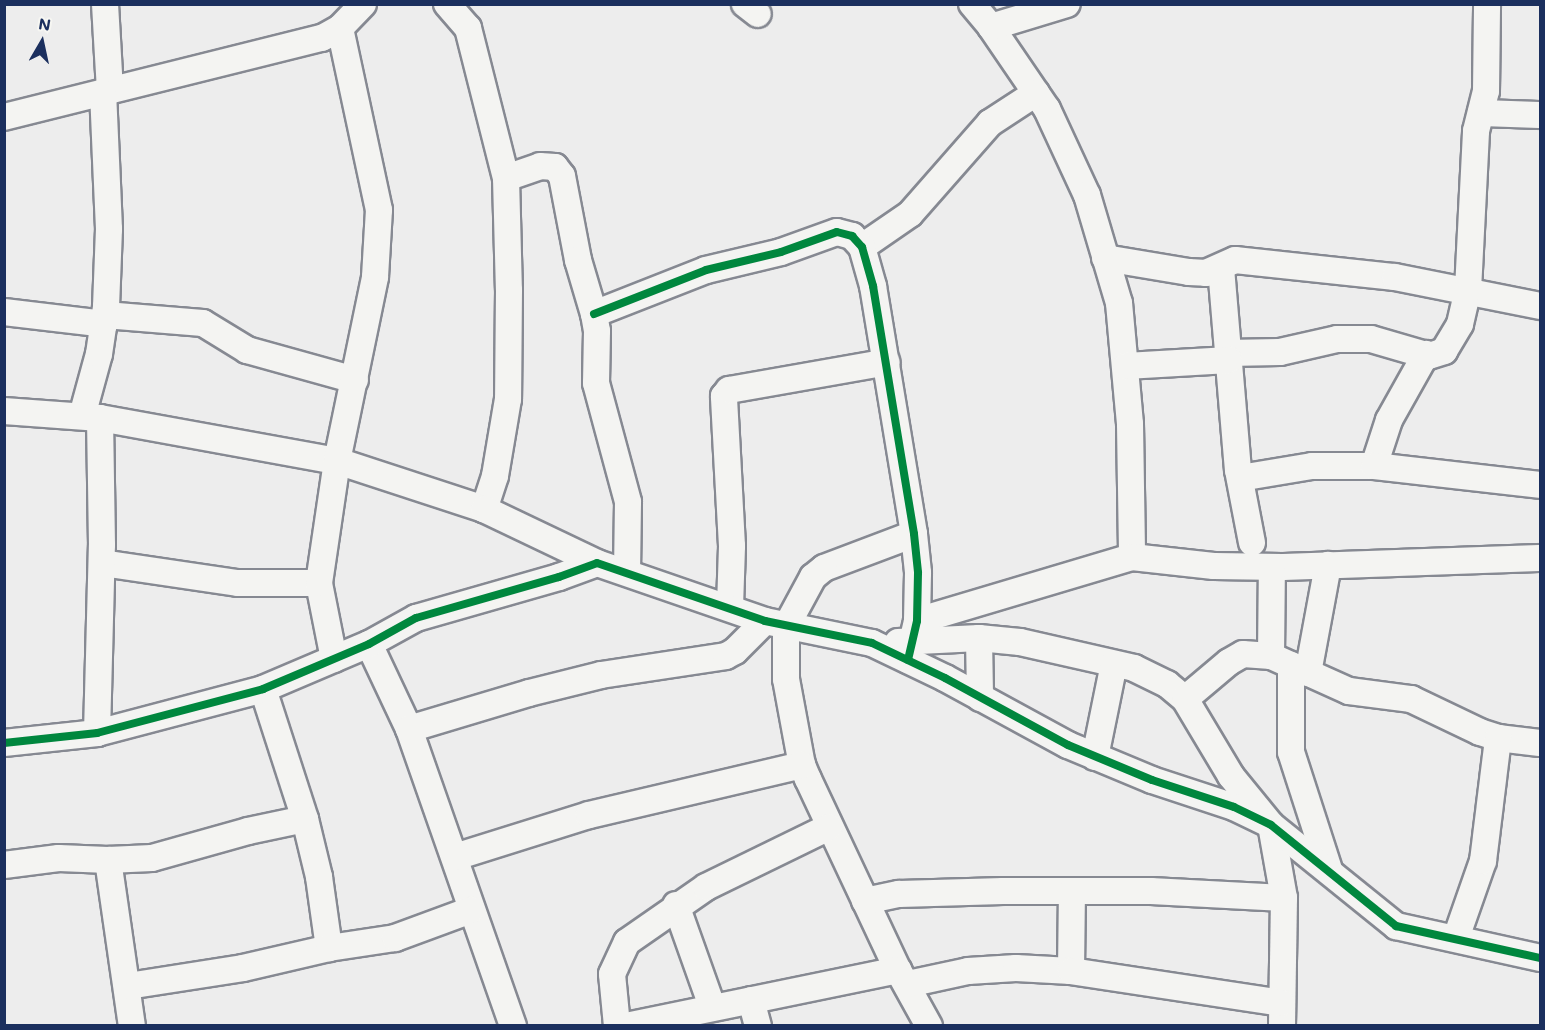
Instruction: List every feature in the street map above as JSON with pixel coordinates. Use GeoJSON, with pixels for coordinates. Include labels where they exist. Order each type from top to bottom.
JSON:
{"type":"FeatureCollection","features":[{"type":"Feature","properties":{"kind":"street"},"geometry":{"type":"LineString","coordinates":[[97,733],[102,563],[91,417],[104,319],[109,229],[105,4]]}},
{"type":"Feature","properties":{"kind":"street"},"geometry":{"type":"LineString","coordinates":[[4,117],[322,38],[340,28],[363,4]]}},
{"type":"Feature","properties":{"kind":"street"},"geometry":{"type":"LineString","coordinates":[[447,4],[468,28],[506,178],[509,290],[508,399],[495,476],[484,509]]}},
{"type":"Feature","properties":{"kind":"street"},"geometry":{"type":"LineString","coordinates":[[972,4],[991,27],[1047,110],[1087,195],[1119,303],[1130,424],[1132,557]]}},
{"type":"Feature","properties":{"kind":"street"},"geometry":{"type":"LineString","coordinates":[[991,27],[1066,4]]}},
{"type":"Feature","properties":{"kind":"street"},"geometry":{"type":"LineString","coordinates":[[1126,366],[1280,352],[1338,339],[1371,339],[1434,355],[1444,351],[1460,324],[1468,290],[1470,204],[1476,131],[1486,91],[1487,4]]}},
{"type":"Feature","properties":{"kind":"street"},"geometry":{"type":"LineString","coordinates":[[334,659],[319,583],[337,461],[375,277],[379,210],[340,28]]}},
{"type":"Feature","properties":{"kind":"street"},"geometry":{"type":"LineString","coordinates":[[862,247],[910,214],[990,123],[1036,93]]}},
{"type":"Feature","properties":{"kind":"street"},"geometry":{"type":"LineString","coordinates":[[1481,113],[1506,116],[1540,115]]}},
{"type":"Feature","properties":{"kind":"street"},"geometry":{"type":"LineString","coordinates":[[506,178],[540,166],[555,167],[562,176],[578,260],[597,331],[596,383],[628,502],[627,571]]}},
{"type":"Feature","properties":{"kind":"street"},"geometry":{"type":"LineString","coordinates":[[594,314],[706,270],[781,252],[837,232],[852,236],[862,247],[873,286],[914,534],[918,573],[913,641]]}},
{"type":"Feature","properties":{"kind":"street"},"geometry":{"type":"LineString","coordinates":[[1105,258],[1190,272],[1206,273],[1235,260],[1395,277],[1540,306]]}},
{"type":"Feature","properties":{"kind":"street"},"geometry":{"type":"LineString","coordinates":[[1221,268],[1240,478],[1252,543]]}},
{"type":"Feature","properties":{"kind":"street"},"geometry":{"type":"LineString","coordinates":[[4,312],[203,323],[247,350],[355,380]]}},
{"type":"Feature","properties":{"kind":"street"},"geometry":{"type":"LineString","coordinates":[[1374,466],[1389,420],[1426,354]]}},
{"type":"Feature","properties":{"kind":"street"},"geometry":{"type":"LineString","coordinates":[[730,607],[732,546],[724,396],[729,390],[887,363]]}},
{"type":"Feature","properties":{"kind":"street"},"geometry":{"type":"LineString","coordinates":[[4,411],[91,417],[337,461],[484,509],[597,563],[627,571],[776,624],[872,643],[980,638],[1020,642],[1134,668],[1167,684],[1185,699],[1231,776],[1270,825],[1284,898],[1282,1014],[1071,971],[1016,968],[903,977],[712,1006],[626,1026]]}},
{"type":"Feature","properties":{"kind":"street"},"geometry":{"type":"LineString","coordinates":[[1240,478],[1312,466],[1374,466],[1540,485]]}},
{"type":"Feature","properties":{"kind":"street"},"geometry":{"type":"LineString","coordinates":[[409,729],[529,693],[602,675],[726,656],[776,624],[813,577],[824,568],[914,534]]}},
{"type":"Feature","properties":{"kind":"street"},"geometry":{"type":"LineString","coordinates":[[913,641],[1132,557],[1214,566],[1272,567],[1540,558]]}},
{"type":"Feature","properties":{"kind":"street"},"geometry":{"type":"LineString","coordinates":[[102,563],[238,583],[319,583]]}},
{"type":"Feature","properties":{"kind":"street"},"geometry":{"type":"LineString","coordinates":[[4,743],[97,733],[263,689],[369,644],[416,618],[559,577],[597,563]]}},
{"type":"Feature","properties":{"kind":"street"},"geometry":{"type":"LineString","coordinates":[[1290,665],[1328,565]]}},
{"type":"Feature","properties":{"kind":"street"},"geometry":{"type":"LineString","coordinates":[[1272,567],[1290,665],[1291,752],[1329,870]]}},
{"type":"Feature","properties":{"kind":"street"},"geometry":{"type":"LineString","coordinates":[[776,624],[802,765],[865,901],[929,1026]]}},
{"type":"Feature","properties":{"kind":"street"},"geometry":{"type":"LineString","coordinates":[[980,638],[980,698]]}},
{"type":"Feature","properties":{"kind":"street"},"geometry":{"type":"LineString","coordinates":[[913,641],[980,698],[1095,757],[1152,780],[1234,807],[1270,825],[1396,926],[1540,958]]}},
{"type":"Feature","properties":{"kind":"street"},"geometry":{"type":"LineString","coordinates":[[369,644],[409,729],[513,1026]]}},
{"type":"Feature","properties":{"kind":"street"},"geometry":{"type":"LineString","coordinates":[[1185,699],[1228,662],[1243,654],[1290,665],[1349,691],[1411,699],[1498,738],[1540,743]]}},
{"type":"Feature","properties":{"kind":"street"},"geometry":{"type":"LineString","coordinates":[[1095,757],[1114,664]]}},
{"type":"Feature","properties":{"kind":"street"},"geometry":{"type":"LineString","coordinates":[[263,689],[305,819],[319,877],[329,948]]}},
{"type":"Feature","properties":{"kind":"street"},"geometry":{"type":"LineString","coordinates":[[1456,938],[1483,861],[1498,738]]}},
{"type":"Feature","properties":{"kind":"street"},"geometry":{"type":"LineString","coordinates":[[455,857],[590,815],[802,765]]}},
{"type":"Feature","properties":{"kind":"street"},"geometry":{"type":"LineString","coordinates":[[4,865],[59,858],[108,860],[152,858],[248,831],[305,819]]}},
{"type":"Feature","properties":{"kind":"street"},"geometry":{"type":"LineString","coordinates":[[617,1026],[612,974],[616,961],[627,942],[676,905],[706,886],[829,827]]}},
{"type":"Feature","properties":{"kind":"street"},"geometry":{"type":"LineString","coordinates":[[108,860],[132,1026]]}},
{"type":"Feature","properties":{"kind":"street"},"geometry":{"type":"LineString","coordinates":[[865,901],[899,894],[1072,891],[1151,891],[1284,898]]}},
{"type":"Feature","properties":{"kind":"street"},"geometry":{"type":"LineString","coordinates":[[1071,971],[1072,891]]}},
{"type":"Feature","properties":{"kind":"street"},"geometry":{"type":"LineString","coordinates":[[676,905],[712,1006]]}},
{"type":"Feature","properties":{"kind":"street"},"geometry":{"type":"LineString","coordinates":[[128,986],[243,969],[329,948],[395,938],[471,910]]}},
{"type":"Feature","properties":{"kind":"street"},"geometry":{"type":"LineString","coordinates":[[751,1000],[758,1026]]}},
{"type":"Feature","properties":{"kind":"cycle path"},"geometry":{"type":"LineString","coordinates":[[594,314],[706,270],[781,252],[837,232],[852,236],[862,247],[873,286],[914,534],[918,573],[917,621],[908,660]]}},
{"type":"Feature","properties":{"kind":"cycle path"},"geometry":{"type":"LineString","coordinates":[[4,743],[97,733],[263,689],[369,644],[416,618],[559,577],[597,563],[765,621],[872,643],[945,678],[1068,745],[1152,780],[1234,807],[1271,825],[1396,926],[1540,958]]}}]}
